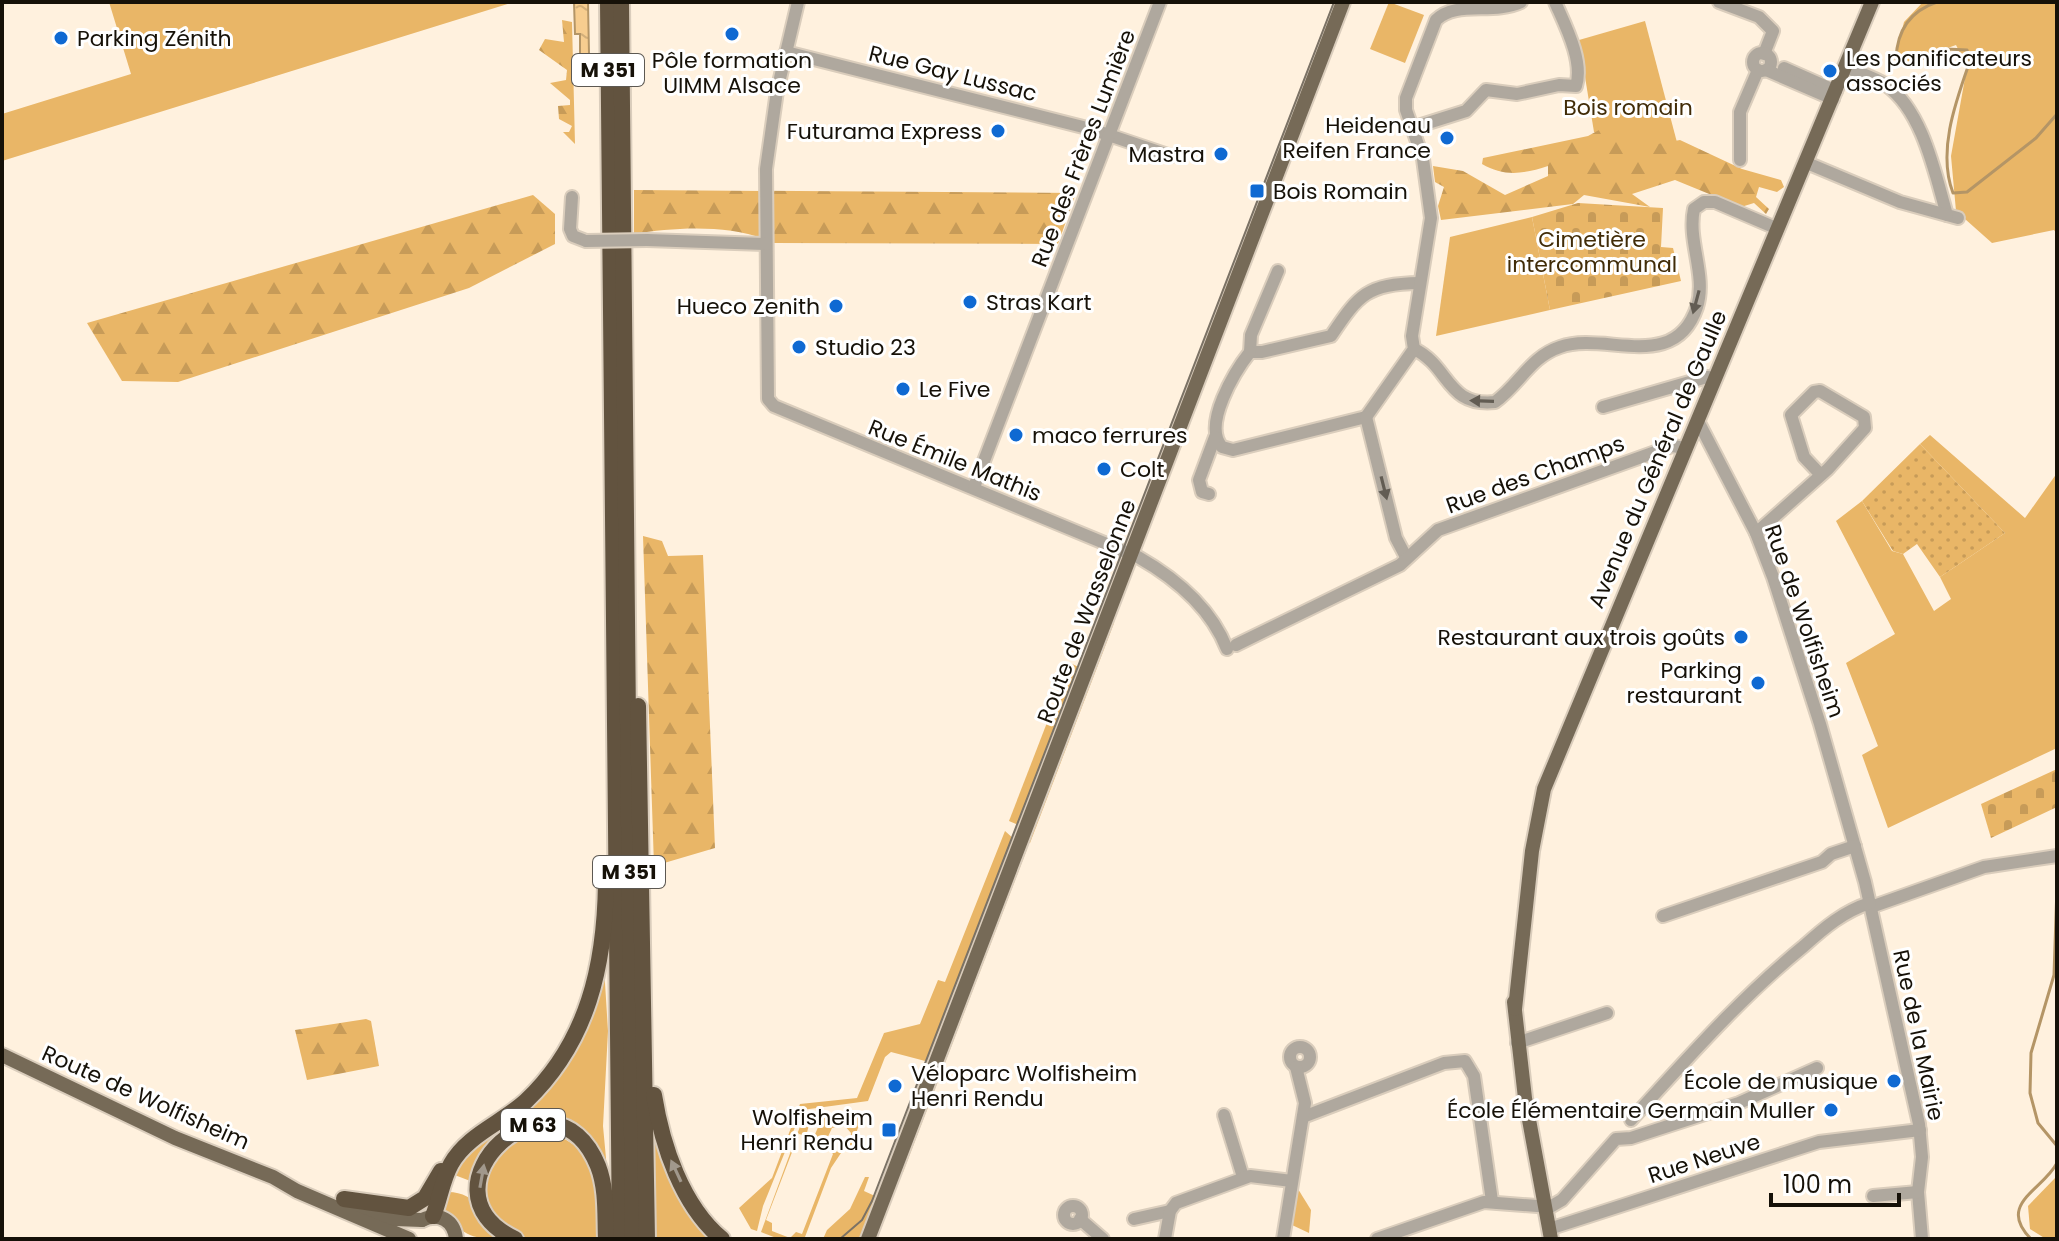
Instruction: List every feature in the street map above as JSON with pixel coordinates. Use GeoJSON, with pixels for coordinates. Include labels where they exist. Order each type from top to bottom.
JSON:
{"type":"FeatureCollection","features":[{"type":"Feature","properties":{"kind":"highway","name":"M 351"},"geometry":{"type":"LineString","coordinates":[[608,2],[620,1239]]}},
{"type":"Feature","properties":{"kind":"highway","name":"M 351"},"geometry":{"type":"LineString","coordinates":[[621,2],[633,1239]]}},
{"type":"Feature","properties":{"kind":"highway"},"geometry":{"type":"LineString","coordinates":[[626,505],[639,731],[651,1066],[657,1116],[683,1187],[725,1238]]}},
{"type":"Feature","properties":{"kind":"highway"},"geometry":{"type":"LineString","coordinates":[[427,1218],[460,1151],[525,1102],[571,1042],[593,994],[604,943],[608,739],[614,656]]}},
{"type":"Feature","properties":{"kind":"highway"},"geometry":{"type":"LineString","coordinates":[[644,890],[647,1239]]}},
{"type":"Feature","properties":{"kind":"highway"},"geometry":{"type":"LineString","coordinates":[[344,1199],[353,1198],[395,1209],[419,1204],[457,1147],[521,1098],[571,1042]]}},
{"type":"Feature","properties":{"kind":"highway","name":"M 63"},"geometry":{"type":"LineString","coordinates":[[515,1239],[499,1230],[487,1214],[480,1181],[486,1159],[499,1141],[516,1130],[536,1125],[566,1131],[593,1156],[605,1198],[606,1239]]}},
{"type":"Feature","properties":{"kind":"main road","name":"Route de Wasselonne"},"geometry":{"type":"LineString","coordinates":[[868,1238],[1343,2]]}},
{"type":"Feature","properties":{"kind":"main road","name":"Avenue du Général de Gaulle"},"geometry":{"type":"LineString","coordinates":[[1550,1234],[1517,1043],[1515,1009],[1521,944],[1544,789],[1872,2]]}},
{"type":"Feature","properties":{"kind":"main road","name":"Route de Wolfisheim"},"geometry":{"type":"LineString","coordinates":[[2,1055],[175,1138],[273,1177],[395,1219],[427,1218]]}},
{"type":"Feature","properties":{"kind":"main road","name":"Route de Wolfisheim"},"geometry":{"type":"LineString","coordinates":[[273,1177],[297,1191],[411,1239]]}},
{"type":"Feature","properties":{"kind":"main road"},"geometry":{"type":"LineString","coordinates":[[411,1239],[427,1218],[444,1219],[458,1237]]}},
{"type":"Feature","properties":{"kind":"street"},"geometry":{"type":"LineString","coordinates":[[572,197],[570,229],[573,236],[586,241],[766,244],[770,131],[798,2]]}},
{"type":"Feature","properties":{"kind":"street","name":"Rue des Frères Lumière"},"geometry":{"type":"LineString","coordinates":[[974,487],[1160,2]]}},
{"type":"Feature","properties":{"kind":"street"},"geometry":{"type":"LineString","coordinates":[[1215,437],[1222,447],[1233,450],[1366,417],[1414,349],[1412,336],[1431,218],[1430,193],[1406,98],[1436,20],[1444,10],[1481,4],[1495,8],[1521,2]]}},
{"type":"Feature","properties":{"kind":"street"},"geometry":{"type":"LineString","coordinates":[[1412,128],[1466,111],[1486,90],[1517,94],[1559,85],[1576,86],[1579,78],[1573,51],[1555,2]]}},
{"type":"Feature","properties":{"kind":"street"},"geometry":{"type":"LineString","coordinates":[[1719,2],[1759,17],[1773,31],[1765,64],[1740,112],[1740,160]]}},
{"type":"Feature","properties":{"kind":"street","name":"Rue Gay Lussac"},"geometry":{"type":"LineString","coordinates":[[786,52],[1109,134],[1171,156]]}},
{"type":"Feature","properties":{"kind":"street"},"geometry":{"type":"LineString","coordinates":[[1765,64],[1834,95]]}},
{"type":"Feature","properties":{"kind":"street"},"geometry":{"type":"LineString","coordinates":[[1807,163],[1900,202],[1953,217],[1907,107],[1884,83],[1845,67]]}},
{"type":"Feature","properties":{"kind":"street"},"geometry":{"type":"LineString","coordinates":[[1414,349],[1423,353],[1457,393],[1470,402],[1495,402],[1540,356],[1563,346],[1594,342],[1634,349],[1669,340],[1686,325],[1697,308],[1700,285],[1691,225],[1694,209],[1704,202],[1715,202],[1778,229]]}},
{"type":"Feature","properties":{"kind":"street","name":"Rue Émile Mathis"},"geometry":{"type":"LineString","coordinates":[[766,244],[768,399],[774,406],[1131,553],[1162,571],[1212,617],[1231,647]]}},
{"type":"Feature","properties":{"kind":"street"},"geometry":{"type":"LineString","coordinates":[[1209,494],[1202,492],[1199,480],[1215,437],[1217,418],[1236,370],[1250,352],[1251,335],[1278,271]]}},
{"type":"Feature","properties":{"kind":"street"},"geometry":{"type":"LineString","coordinates":[[1250,352],[1331,336],[1356,299],[1364,293],[1420,283]]}},
{"type":"Feature","properties":{"kind":"street"},"geometry":{"type":"LineString","coordinates":[[1603,407],[1707,377],[1715,378]]}},
{"type":"Feature","properties":{"kind":"street"},"geometry":{"type":"LineString","coordinates":[[1756,533],[1850,447],[1866,422],[1820,391],[1814,392],[1791,415],[1804,457],[1820,474]]}},
{"type":"Feature","properties":{"kind":"street"},"geometry":{"type":"LineString","coordinates":[[1366,417],[1396,538],[1406,557]]}},
{"type":"Feature","properties":{"kind":"street","name":"Rue de Wolfisheim"},"geometry":{"type":"LineString","coordinates":[[1698,421],[1756,533],[1820,724],[1855,844]]}},
{"type":"Feature","properties":{"kind":"street","name":"Rue des Champs"},"geometry":{"type":"LineString","coordinates":[[1231,647],[1400,565],[1438,530],[1672,446],[1686,448]]}},
{"type":"Feature","properties":{"kind":"street"},"geometry":{"type":"LineString","coordinates":[[1663,916],[1822,862],[1831,854],[1855,844]]}},
{"type":"Feature","properties":{"kind":"street","name":"Rue de la Mairie"},"geometry":{"type":"LineString","coordinates":[[1855,844],[1920,1130],[1922,1157],[1918,1192],[1922,1239]]}},
{"type":"Feature","properties":{"kind":"street"},"geometry":{"type":"LineString","coordinates":[[1631,1120],[1771,971],[1817,932],[1855,908],[1984,867],[2057,856]]}},
{"type":"Feature","properties":{"kind":"street"},"geometry":{"type":"LineString","coordinates":[[1517,1043],[1607,1013]]}},
{"type":"Feature","properties":{"kind":"street"},"geometry":{"type":"LineString","coordinates":[[1303,1117],[1444,1063],[1465,1061],[1474,1076],[1492,1201]]}},
{"type":"Feature","properties":{"kind":"street"},"geometry":{"type":"LineString","coordinates":[[1287,1238],[1292,1181],[1305,1103],[1296,1067]]}},
{"type":"Feature","properties":{"kind":"street"},"geometry":{"type":"LineString","coordinates":[[1377,1239],[1466,1206],[1492,1201],[1545,1208],[1562,1200],[1616,1139],[1631,1138],[1739,1103],[1817,1068]]}},
{"type":"Feature","properties":{"kind":"street"},"geometry":{"type":"LineString","coordinates":[[1224,1115],[1243,1177]]}},
{"type":"Feature","properties":{"kind":"street","name":"Rue Neuve"},"geometry":{"type":"LineString","coordinates":[[1550,1234],[1819,1142],[1842,1136],[1920,1130]]}},
{"type":"Feature","properties":{"kind":"street"},"geometry":{"type":"LineString","coordinates":[[1165,1239],[1170,1211],[1176,1203],[1243,1177],[1292,1181]]}},
{"type":"Feature","properties":{"kind":"street"},"geometry":{"type":"LineString","coordinates":[[1873,1196],[1918,1192]]}},
{"type":"Feature","properties":{"kind":"street"},"geometry":{"type":"LineString","coordinates":[[1134,1219],[1170,1211]]}},
{"type":"Feature","properties":{"kind":"street"},"geometry":{"type":"LineString","coordinates":[[1080,1219],[1103,1239]]}},
{"type":"Feature","properties":{"kind":"green space"},"geometry":{"type":"Polygon","coordinates":[[[109,2],[511,3],[2,161],[2,114],[131,74],[109,2]]]}},
{"type":"Feature","properties":{"kind":"green space"},"geometry":{"type":"Polygon","coordinates":[[[1389,2],[1424,15],[1405,63],[1370,49],[1389,2]]]}},
{"type":"Feature","properties":{"kind":"green space"},"geometry":{"type":"Polygon","coordinates":[[[1923,2],[2057,2],[2057,234],[2054,230],[1992,243],[1956,211],[1951,156],[1967,67],[1956,45],[1908,62],[1895,58],[1904,22],[1923,2]]]}},
{"type":"Feature","properties":{"kind":"green space"},"geometry":{"type":"Polygon","coordinates":[[[562,20],[572,22],[575,144],[563,132],[569,132],[572,126],[559,119],[558,106],[570,105],[570,100],[550,83],[566,80],[567,70],[539,50],[545,39],[564,42],[562,20]]]}},
{"type":"Feature","properties":{"kind":"green space","name":"Bois romain"},"geometry":{"type":"Polygon","coordinates":[[[1645,21],[1679,150],[1642,160],[1594,132],[1579,40],[1645,21]]]}},
{"type":"Feature","properties":{"kind":"green space"},"geometry":{"type":"Polygon","coordinates":[[[1599,130],[1630,149],[1680,140],[1742,169],[1781,180],[1784,187],[1777,192],[1759,187],[1756,197],[1769,209],[1766,214],[1754,203],[1741,207],[1675,180],[1632,194],[1650,207],[1584,195],[1573,204],[1441,220],[1438,206],[1444,187],[1435,182],[1433,166],[1463,171],[1505,195],[1548,176],[1548,166],[1531,171],[1506,172],[1482,164],[1483,158],[1588,136],[1599,130]]]}},
{"type":"Feature","properties":{"kind":"green space"},"geometry":{"type":"Polygon","coordinates":[[[634,190],[1076,193],[1058,244],[774,243],[723,230],[668,230],[634,234],[634,190]]]}},
{"type":"Feature","properties":{"kind":"green space"},"geometry":{"type":"Polygon","coordinates":[[[533,195],[555,214],[555,244],[469,288],[178,382],[122,381],[87,323],[533,195]]]}},
{"type":"Feature","properties":{"kind":"green space","name":"Cimetière intercommunal"},"geometry":{"type":"Polygon","coordinates":[[[1578,203],[1663,208],[1661,247],[1673,248],[1681,281],[1550,310],[1532,217],[1578,203]]]}},
{"type":"Feature","properties":{"kind":"green space"},"geometry":{"type":"Polygon","coordinates":[[[1532,217],[1550,310],[1436,336],[1450,237],[1532,217]]]}},
{"type":"Feature","properties":{"kind":"green space"},"geometry":{"type":"Polygon","coordinates":[[[1930,435],[2025,518],[2057,473],[2057,748],[1888,828],[1862,755],[1878,746],[1846,663],[1895,634],[1836,521],[1862,501],[1892,551],[1903,554],[1934,611],[1951,599],[1940,577],[2005,533],[1920,444],[1930,435]]]}},
{"type":"Feature","properties":{"kind":"green space"},"geometry":{"type":"Polygon","coordinates":[[[1920,444],[2005,533],[1940,577],[1917,544],[1903,554],[1893,551],[1862,501],[1920,444]]]}},
{"type":"Feature","properties":{"kind":"green space"},"geometry":{"type":"Polygon","coordinates":[[[643,536],[662,541],[668,556],[703,555],[715,848],[654,866],[643,536]]]}},
{"type":"Feature","properties":{"kind":"green space"},"geometry":{"type":"Polygon","coordinates":[[[1115,612],[1114,623],[1030,843],[1025,843],[1115,612]]]}},
{"type":"Feature","properties":{"kind":"green space"},"geometry":{"type":"Polygon","coordinates":[[[1070,663],[1083,669],[1022,822],[1016,824],[1009,821],[1070,663]]]}},
{"type":"Feature","properties":{"kind":"green space"},"geometry":{"type":"Polygon","coordinates":[[[2057,769],[2057,807],[1991,838],[1981,804],[2057,769]]]}},
{"type":"Feature","properties":{"kind":"green space"},"geometry":{"type":"Polygon","coordinates":[[[1005,831],[1015,840],[929,1062],[891,1052],[885,1057],[868,1101],[802,1110],[763,1206],[757,1231],[751,1229],[739,1208],[772,1178],[800,1104],[857,1098],[884,1033],[920,1024],[938,980],[945,982],[1005,831]]]}},
{"type":"Feature","properties":{"kind":"green space"},"geometry":{"type":"Polygon","coordinates":[[[1024,846],[1027,849],[903,1172],[899,1170],[1024,846]]]}},
{"type":"Feature","properties":{"kind":"green space"},"geometry":{"type":"Polygon","coordinates":[[[604,967],[608,1031],[603,1126],[607,1169],[587,1141],[521,1124],[473,1182],[452,1174],[462,1152],[545,1085],[604,967]]]}},
{"type":"Feature","properties":{"kind":"green space"},"geometry":{"type":"Polygon","coordinates":[[[366,1019],[371,1021],[379,1066],[307,1080],[295,1030],[366,1019]]]}},
{"type":"Feature","properties":{"kind":"green space"},"geometry":{"type":"Polygon","coordinates":[[[805,1113],[812,1114],[806,1136],[799,1134],[766,1220],[772,1223],[772,1231],[790,1238],[796,1232],[802,1234],[833,1154],[828,1148],[841,1153],[831,1168],[805,1237],[779,1239],[761,1232],[805,1113]]]}},
{"type":"Feature","properties":{"kind":"green space"},"geometry":{"type":"Polygon","coordinates":[[[855,1114],[862,1117],[849,1152],[851,1133],[844,1125],[832,1128],[825,1143],[813,1139],[822,1118],[855,1114]]]}},
{"type":"Feature","properties":{"kind":"green space"},"geometry":{"type":"Polygon","coordinates":[[[652,1116],[659,1143],[726,1239],[653,1239],[652,1116]]]}},
{"type":"Feature","properties":{"kind":"green space"},"geometry":{"type":"Polygon","coordinates":[[[543,1131],[577,1147],[586,1158],[597,1186],[601,1239],[525,1239],[506,1231],[494,1217],[487,1201],[487,1184],[493,1166],[504,1150],[521,1138],[543,1131]]]}},
{"type":"Feature","properties":{"kind":"green space"},"geometry":{"type":"Polygon","coordinates":[[[2057,1176],[2057,1239],[2046,1239],[2030,1229],[2028,1206],[2057,1176]]]}},
{"type":"Feature","properties":{"kind":"green space"},"geometry":{"type":"Polygon","coordinates":[[[865,1177],[869,1177],[864,1191],[875,1196],[881,1182],[885,1184],[862,1239],[823,1239],[827,1230],[850,1209],[865,1177]]]}},
{"type":"Feature","properties":{"kind":"green space"},"geometry":{"type":"Polygon","coordinates":[[[1298,1189],[1311,1210],[1309,1233],[1292,1225],[1298,1189]]]}},
{"type":"Feature","properties":{"kind":"green space"},"geometry":{"type":"Polygon","coordinates":[[[448,1192],[475,1201],[504,1239],[477,1237],[458,1227],[443,1213],[444,1197],[448,1192]]]}},
{"type":"Feature","properties":{"kind":"water"},"geometry":{"type":"Polygon","coordinates":[[[574,2],[588,2],[589,54],[580,54],[580,34],[575,34],[574,2]]]}},
{"type":"Feature","properties":{"kind":"waterway"},"geometry":{"type":"LineString","coordinates":[[1937,2],[1919,11],[1907,23],[1899,40],[1896,59],[1906,65],[1946,49],[1967,50],[1970,61],[1954,109],[1948,143],[1947,160],[1953,193],[1967,192],[2036,138],[2057,114]]}},
{"type":"Feature","properties":{"kind":"waterway"},"geometry":{"type":"LineString","coordinates":[[2057,887],[2054,975],[2031,1053],[2030,1093],[2038,1123],[2057,1146]]}},
{"type":"Feature","properties":{"kind":"waterway"},"geometry":{"type":"LineString","coordinates":[[2031,1239],[2021,1227],[2018,1216],[2020,1207],[2057,1163]]}},
{"type":"Feature","properties":{"kind":"tram line"},"geometry":{"type":"LineString","coordinates":[[840,1239],[862,1220],[872,1201],[1334,2]]}},
{"type":"Feature","properties":{"kind":"place","name":"Pôle formation UIMM Alsace"},"geometry":{"type":"Point","coordinates":[732,34]}},
{"type":"Feature","properties":{"kind":"place","name":"Parking Zénith"},"geometry":{"type":"Point","coordinates":[61,38]}},
{"type":"Feature","properties":{"kind":"place","name":"Les panificateurs associés"},"geometry":{"type":"Point","coordinates":[1830,71]}},
{"type":"Feature","properties":{"kind":"place","name":"Futurama Express"},"geometry":{"type":"Point","coordinates":[998,131]}},
{"type":"Feature","properties":{"kind":"place","name":"Heidenau Reifen France"},"geometry":{"type":"Point","coordinates":[1447,138]}},
{"type":"Feature","properties":{"kind":"place","name":"Mastra"},"geometry":{"type":"Point","coordinates":[1221,154]}},
{"type":"Feature","properties":{"kind":"place","name":"Bois Romain"},"geometry":{"type":"Point","coordinates":[1257,191]}},
{"type":"Feature","properties":{"kind":"place","name":"Stras Kart"},"geometry":{"type":"Point","coordinates":[970,302]}},
{"type":"Feature","properties":{"kind":"place","name":"Hueco Zenith"},"geometry":{"type":"Point","coordinates":[836,306]}},
{"type":"Feature","properties":{"kind":"place","name":"Studio 23"},"geometry":{"type":"Point","coordinates":[799,347]}},
{"type":"Feature","properties":{"kind":"place","name":"Le Five"},"geometry":{"type":"Point","coordinates":[903,389]}},
{"type":"Feature","properties":{"kind":"place","name":"maco ferrures"},"geometry":{"type":"Point","coordinates":[1016,435]}},
{"type":"Feature","properties":{"kind":"place","name":"Colt"},"geometry":{"type":"Point","coordinates":[1104,469]}},
{"type":"Feature","properties":{"kind":"place","name":"Restaurant aux trois goûts"},"geometry":{"type":"Point","coordinates":[1741,637]}},
{"type":"Feature","properties":{"kind":"place","name":"Parking restaurant"},"geometry":{"type":"Point","coordinates":[1758,683]}},
{"type":"Feature","properties":{"kind":"place","name":"École de musique"},"geometry":{"type":"Point","coordinates":[1894,1081]}},
{"type":"Feature","properties":{"kind":"place","name":"Véloparc Wolfisheim Henri Rendu"},"geometry":{"type":"Point","coordinates":[895,1086]}},
{"type":"Feature","properties":{"kind":"place","name":"École Élémentaire Germain Muller"},"geometry":{"type":"Point","coordinates":[1831,1110]}},
{"type":"Feature","properties":{"kind":"place","name":"Wolfisheim Henri Rendu"},"geometry":{"type":"Point","coordinates":[889,1130]}}]}
